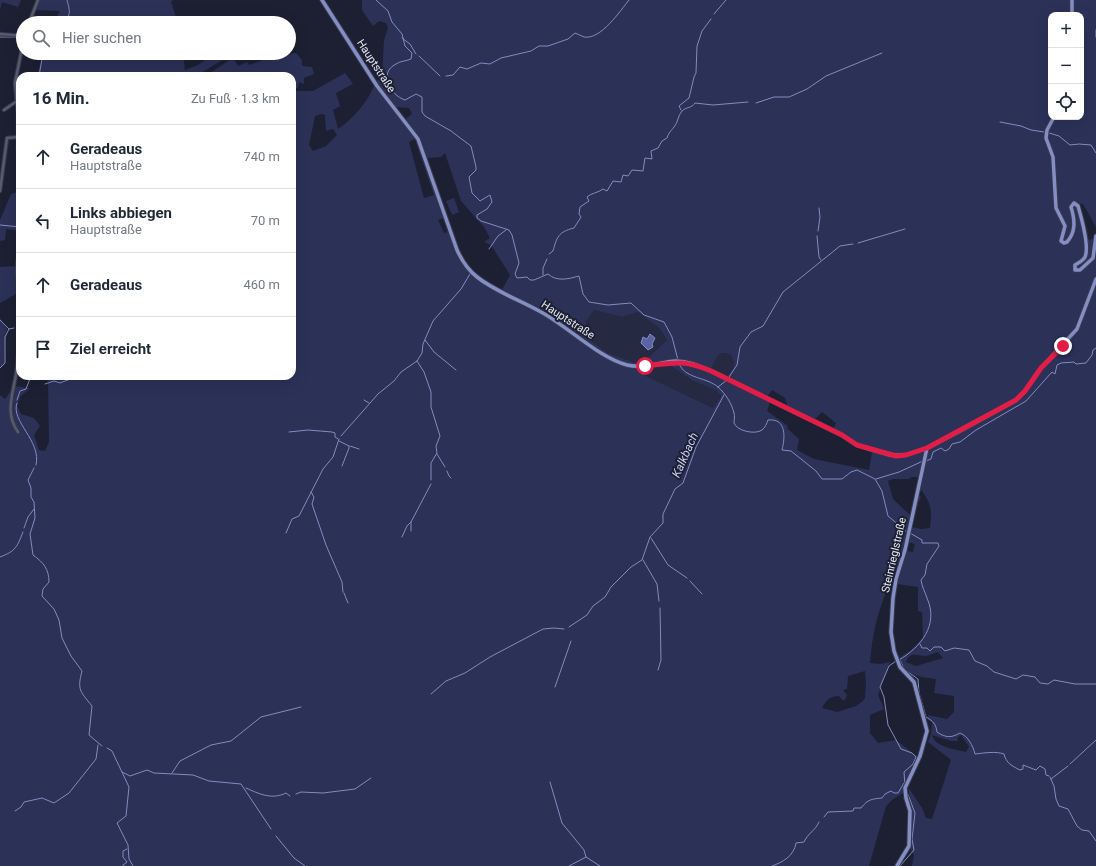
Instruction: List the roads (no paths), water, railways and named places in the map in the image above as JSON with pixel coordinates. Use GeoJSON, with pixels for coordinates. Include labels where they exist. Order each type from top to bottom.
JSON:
{"type":"FeatureCollection","features":[{"type":"Feature","properties":{"kind":"main road","name":"Hauptstraße"},"geometry":{"type":"LineString","coordinates":[[322,0],[375,82],[416,137],[457,250],[469,269],[485,282],[523,304],[541,312],[575,336],[620,363],[639,366],[676,361],[703,368],[842,435],[862,447],[898,456],[927,448],[963,430],[1022,395],[1041,368],[1078,329],[1096,279]]}},
{"type":"Feature","properties":{"kind":"main road"},"geometry":{"type":"LineString","coordinates":[[1072,0],[1072,12]]}},
{"type":"Feature","properties":{"kind":"main road"},"geometry":{"type":"LineString","coordinates":[[1052,120],[1047,128],[1046,136],[1053,157],[1056,208],[1065,226],[1061,241],[1064,243],[1067,242],[1072,234],[1074,220],[1071,207],[1074,203],[1078,206],[1085,232],[1086,256],[1075,265],[1075,270],[1080,270],[1092,260],[1096,236]]}},
{"type":"Feature","properties":{"kind":"main road","name":"Steinrieglstraße"},"geometry":{"type":"LineString","coordinates":[[897,866],[909,846],[910,811],[905,791],[906,785],[920,756],[926,737],[927,728],[914,682],[896,659],[891,632],[894,594],[926,458],[927,448]]}},
{"type":"Feature","properties":{"kind":"street"},"geometry":{"type":"LineString","coordinates":[[32,16],[38,0]]}},
{"type":"Feature","properties":{"kind":"street"},"geometry":{"type":"LineString","coordinates":[[0,34],[16,35]]}},
{"type":"Feature","properties":{"kind":"street"},"geometry":{"type":"LineString","coordinates":[[17,72],[20,60]]}},
{"type":"Feature","properties":{"kind":"street"},"geometry":{"type":"LineString","coordinates":[[16,78],[16,92]]}},
{"type":"Feature","properties":{"kind":"street"},"geometry":{"type":"LineString","coordinates":[[4,110],[16,101]]}},
{"type":"Feature","properties":{"kind":"street"},"geometry":{"type":"LineString","coordinates":[[0,191],[7,138],[16,137]]}},
{"type":"Feature","properties":{"kind":"street"},"geometry":{"type":"LineString","coordinates":[[16,373],[10,409],[12,422],[18,432]]}},
{"type":"Feature","properties":{"kind":"waterway"},"geometry":{"type":"LineString","coordinates":[[67,0],[69,16]]}},
{"type":"Feature","properties":{"kind":"waterway"},"geometry":{"type":"LineString","coordinates":[[376,0],[388,11],[392,22],[402,34],[405,46],[412,53],[411,59],[398,63],[391,68],[387,78],[388,84],[395,94],[405,100],[416,94],[422,97],[422,112],[425,116],[451,131],[471,146],[476,167],[476,170],[469,177],[472,193],[480,201],[490,195],[492,202],[487,209],[477,215],[477,218],[481,221],[509,230],[512,235],[519,263],[515,274],[517,278],[527,277],[530,280],[534,280],[548,274],[551,277],[559,279],[579,276],[583,294],[589,302],[608,305],[631,303],[644,315],[664,322],[672,337],[678,360]]}},
{"type":"Feature","properties":{"kind":"waterway"},"geometry":{"type":"LineString","coordinates":[[446,76],[453,75],[460,67],[467,69],[481,63],[490,64],[501,58],[531,51],[539,46],[548,46],[568,39],[575,33],[584,37],[590,37],[597,34],[610,24],[629,0]]}},
{"type":"Feature","properties":{"kind":"waterway"},"geometry":{"type":"LineString","coordinates":[[714,14],[726,0]]}},
{"type":"Feature","properties":{"kind":"waterway"},"geometry":{"type":"LineString","coordinates":[[681,110],[679,106],[689,98],[696,73],[697,46],[702,31],[711,19]]}},
{"type":"Feature","properties":{"kind":"waterway"},"geometry":{"type":"LineString","coordinates":[[1096,30],[1096,37]]}},
{"type":"Feature","properties":{"kind":"waterway"},"geometry":{"type":"LineString","coordinates":[[0,37],[16,37]]}},
{"type":"Feature","properties":{"kind":"waterway"},"geometry":{"type":"LineString","coordinates":[[402,38],[410,44],[416,54]]}},
{"type":"Feature","properties":{"kind":"waterway"},"geometry":{"type":"LineString","coordinates":[[756,103],[774,97],[789,97],[807,89],[826,76],[882,53]]}},
{"type":"Feature","properties":{"kind":"waterway"},"geometry":{"type":"LineString","coordinates":[[419,56],[440,76]]}},
{"type":"Feature","properties":{"kind":"waterway"},"geometry":{"type":"LineString","coordinates":[[40,72],[42,60]]}},
{"type":"Feature","properties":{"kind":"waterway"},"geometry":{"type":"LineString","coordinates":[[549,254],[553,251],[561,233],[574,228],[581,217],[579,214],[580,207],[589,201],[587,197],[603,189],[607,191],[613,181],[621,182],[623,175],[628,176],[632,170],[643,171],[645,158],[652,159],[651,151],[658,148],[662,141],[667,138],[684,110],[695,103],[713,105],[748,102]]}},
{"type":"Feature","properties":{"kind":"waterway"},"geometry":{"type":"LineString","coordinates":[[1000,122],[1044,132]]}},
{"type":"Feature","properties":{"kind":"waterway"},"geometry":{"type":"LineString","coordinates":[[1049,133],[1059,136],[1070,145],[1091,145],[1096,153]]}},
{"type":"Feature","properties":{"kind":"waterway"},"geometry":{"type":"LineString","coordinates":[[818,231],[820,217],[819,208]]}},
{"type":"Feature","properties":{"kind":"waterway"},"geometry":{"type":"LineString","coordinates":[[0,225],[16,227]]}},
{"type":"Feature","properties":{"kind":"waterway"},"geometry":{"type":"LineString","coordinates":[[858,243],[905,229]]}},
{"type":"Feature","properties":{"kind":"waterway"},"geometry":{"type":"LineString","coordinates":[[489,249],[498,236],[506,230]]}},
{"type":"Feature","properties":{"kind":"waterway"},"geometry":{"type":"LineString","coordinates":[[817,236],[819,257],[821,260]]}},
{"type":"Feature","properties":{"kind":"waterway"},"geometry":{"type":"LineString","coordinates":[[729,377],[737,365],[740,347],[751,332],[763,326],[783,292],[840,246],[853,244]]}},
{"type":"Feature","properties":{"kind":"waterway"},"geometry":{"type":"LineString","coordinates":[[543,275],[543,268],[547,259]]}},
{"type":"Feature","properties":{"kind":"waterway"},"geometry":{"type":"LineString","coordinates":[[341,436],[378,394],[394,381],[401,372],[417,361],[422,353],[423,344],[433,321],[461,289],[470,274]]}},
{"type":"Feature","properties":{"kind":"waterway"},"geometry":{"type":"LineString","coordinates":[[0,320],[9,329]]}},
{"type":"Feature","properties":{"kind":"waterway"},"geometry":{"type":"LineString","coordinates":[[0,368],[5,363],[5,337],[9,329],[14,328]]}},
{"type":"Feature","properties":{"kind":"waterway"},"geometry":{"type":"LineString","coordinates":[[425,340],[434,352],[456,370]]}},
{"type":"Feature","properties":{"kind":"waterway"},"geometry":{"type":"LineString","coordinates":[[926,461],[931,459],[933,452],[941,448],[945,451],[949,449],[952,444],[960,442],[976,430],[1026,401],[1052,372],[1055,374],[1057,365],[1061,363],[1074,362],[1076,364],[1086,363],[1092,355],[1093,350],[1096,348]]}},
{"type":"Feature","properties":{"kind":"waterway"},"geometry":{"type":"LineString","coordinates":[[417,361],[424,372],[431,392],[431,407],[440,436],[436,446],[437,453],[431,463],[431,480]]}},
{"type":"Feature","properties":{"kind":"waterway"},"geometry":{"type":"LineString","coordinates":[[679,363],[686,372],[708,381],[721,389],[732,406],[734,423],[742,430],[755,432],[763,429],[768,420],[779,422],[782,425],[784,435],[782,450],[791,451],[816,471],[822,479],[842,479],[851,472],[857,470],[875,479],[882,491],[888,516],[907,532]]}},
{"type":"Feature","properties":{"kind":"waterway"},"geometry":{"type":"LineString","coordinates":[[17,400],[20,391],[26,389],[29,380]]}},
{"type":"Feature","properties":{"kind":"waterway"},"geometry":{"type":"LineString","coordinates":[[45,384],[54,381],[60,383],[68,380]]}},
{"type":"Feature","properties":{"kind":"waterway"},"geometry":{"type":"LineString","coordinates":[[718,387],[727,380]]}},
{"type":"Feature","properties":{"kind":"waterway","name":"Kalkbach"},"geometry":{"type":"LineString","coordinates":[[569,627],[587,615],[593,606],[605,597],[611,587],[631,567],[642,560],[650,537],[663,523],[663,514],[675,489],[683,483],[696,447],[724,395]]}},
{"type":"Feature","properties":{"kind":"waterway"},"geometry":{"type":"LineString","coordinates":[[364,400],[369,403]]}},
{"type":"Feature","properties":{"kind":"waterway"},"geometry":{"type":"LineString","coordinates":[[17,403],[16,410],[18,417],[35,448],[37,456],[36,465]]}},
{"type":"Feature","properties":{"kind":"waterway"},"geometry":{"type":"LineString","coordinates":[[289,432],[308,430],[332,432],[335,433],[335,437],[338,439]]}},
{"type":"Feature","properties":{"kind":"waterway"},"geometry":{"type":"LineString","coordinates":[[286,533],[292,519],[299,516],[323,469],[333,457],[339,439]]}},
{"type":"Feature","properties":{"kind":"waterway"},"geometry":{"type":"LineString","coordinates":[[339,441],[349,446],[342,466]]}},
{"type":"Feature","properties":{"kind":"waterway"},"geometry":{"type":"LineString","coordinates":[[350,446],[359,449]]}},
{"type":"Feature","properties":{"kind":"waterway"},"geometry":{"type":"LineString","coordinates":[[437,454],[445,467]]}},
{"type":"Feature","properties":{"kind":"waterway"},"geometry":{"type":"LineString","coordinates":[[876,479],[899,472],[923,461]]}},
{"type":"Feature","properties":{"kind":"waterway"},"geometry":{"type":"LineString","coordinates":[[34,468],[28,480],[31,488],[31,497],[34,502],[35,518],[30,534],[33,555],[45,566],[49,577],[49,582],[43,589],[42,596],[54,609],[59,620],[62,638],[71,656],[82,671],[80,682],[81,690],[92,706],[89,735],[102,746]]}},
{"type":"Feature","properties":{"kind":"waterway"},"geometry":{"type":"LineString","coordinates":[[447,471],[451,478]]}},
{"type":"Feature","properties":{"kind":"waterway"},"geometry":{"type":"LineString","coordinates":[[402,537],[431,484]]}},
{"type":"Feature","properties":{"kind":"waterway"},"geometry":{"type":"LineString","coordinates":[[311,492],[314,497],[312,504],[326,545],[342,582],[343,592]]}},
{"type":"Feature","properties":{"kind":"waterway"},"geometry":{"type":"LineString","coordinates":[[24,528],[28,517],[34,509]]}},
{"type":"Feature","properties":{"kind":"waterway"},"geometry":{"type":"LineString","coordinates":[[411,522],[411,531]]}},
{"type":"Feature","properties":{"kind":"waterway"},"geometry":{"type":"LineString","coordinates":[[0,557],[10,553],[15,548],[23,532]]}},
{"type":"Feature","properties":{"kind":"waterway"},"geometry":{"type":"LineString","coordinates":[[899,660],[921,642],[929,626],[931,617],[930,608],[921,580],[925,575],[927,564],[939,546],[938,543],[922,543],[922,540],[910,533]]}},
{"type":"Feature","properties":{"kind":"waterway"},"geometry":{"type":"LineString","coordinates":[[651,538],[668,565],[687,578]]}},
{"type":"Feature","properties":{"kind":"waterway"},"geometry":{"type":"LineString","coordinates":[[643,560],[657,584],[659,601]]}},
{"type":"Feature","properties":{"kind":"waterway"},"geometry":{"type":"LineString","coordinates":[[690,581],[702,594]]}},
{"type":"Feature","properties":{"kind":"waterway"},"geometry":{"type":"LineString","coordinates":[[344,593],[348,603]]}},
{"type":"Feature","properties":{"kind":"waterway"},"geometry":{"type":"LineString","coordinates":[[658,670],[661,660],[660,608]]}},
{"type":"Feature","properties":{"kind":"waterway","name":"Kalkbach"},"geometry":{"type":"LineString","coordinates":[[431,694],[446,681],[465,673],[490,657],[543,629],[564,629]]}},
{"type":"Feature","properties":{"kind":"waterway"},"geometry":{"type":"LineString","coordinates":[[555,687],[571,641]]}},
{"type":"Feature","properties":{"kind":"waterway"},"geometry":{"type":"LineString","coordinates":[[920,644],[922,648],[927,648],[930,651],[934,647],[941,647],[945,651],[954,648],[969,650],[975,661],[987,666],[994,672],[1016,679],[1023,675],[1035,677],[1040,683],[1048,684],[1054,680],[1075,684],[1096,684]]}},
{"type":"Feature","properties":{"kind":"waterway"},"geometry":{"type":"LineString","coordinates":[[900,660],[904,669],[918,679],[919,693]]}},
{"type":"Feature","properties":{"kind":"waterway"},"geometry":{"type":"LineString","coordinates":[[896,661],[889,666],[880,687],[884,697],[888,725],[901,749],[912,753],[916,757],[913,764],[904,772],[905,786]]}},
{"type":"Feature","properties":{"kind":"waterway"},"geometry":{"type":"LineString","coordinates":[[920,696],[926,717],[934,723],[937,732],[948,737],[960,733],[963,734],[970,742],[975,754],[994,752],[1001,753],[1004,754],[1012,766],[1020,770],[1023,769],[1023,765],[1036,770],[1040,766],[1045,769],[1046,775],[1049,776]]}},
{"type":"Feature","properties":{"kind":"waterway"},"geometry":{"type":"LineString","coordinates":[[172,773],[180,761],[211,745],[231,741],[261,717],[301,707]]}},
{"type":"Feature","properties":{"kind":"waterway"},"geometry":{"type":"LineString","coordinates":[[1070,764],[1096,740]]}},
{"type":"Feature","properties":{"kind":"waterway"},"geometry":{"type":"LineString","coordinates":[[15,811],[21,807],[24,802],[42,798],[54,803],[69,793],[96,759],[98,745]]}},
{"type":"Feature","properties":{"kind":"waterway"},"geometry":{"type":"LineString","coordinates":[[107,748],[112,751],[129,787],[126,816],[117,823],[128,845],[129,859],[133,866]]}},
{"type":"Feature","properties":{"kind":"waterway"},"geometry":{"type":"LineString","coordinates":[[1051,779],[1068,766]]}},
{"type":"Feature","properties":{"kind":"waterway"},"geometry":{"type":"LineString","coordinates":[[122,772],[130,776],[147,770],[154,773],[193,775],[209,781],[241,784],[271,829]]}},
{"type":"Feature","properties":{"kind":"waterway"},"geometry":{"type":"LineString","coordinates":[[1050,777],[1059,806],[1068,809],[1077,826],[1082,830],[1089,831],[1096,841]]}},
{"type":"Feature","properties":{"kind":"waterway"},"geometry":{"type":"LineString","coordinates":[[296,794],[301,792],[323,793],[355,789],[371,778]]}},
{"type":"Feature","properties":{"kind":"waterway"},"geometry":{"type":"LineString","coordinates":[[550,782],[562,823],[584,850],[586,857],[600,866]]}},
{"type":"Feature","properties":{"kind":"waterway"},"geometry":{"type":"LineString","coordinates":[[824,817],[828,812],[853,811],[854,808],[861,808],[868,801],[882,798],[885,794],[891,791],[898,793],[904,783]]}},
{"type":"Feature","properties":{"kind":"waterway"},"geometry":{"type":"LineString","coordinates":[[246,788],[271,796],[286,793],[290,796]]}},
{"type":"Feature","properties":{"kind":"waterway"},"geometry":{"type":"LineString","coordinates":[[900,866],[914,850],[912,839],[915,813],[907,792]]}},
{"type":"Feature","properties":{"kind":"waterway"},"geometry":{"type":"LineString","coordinates":[[772,866],[787,858],[793,852],[796,843],[804,842],[819,822]]}},
{"type":"Feature","properties":{"kind":"waterway"},"geometry":{"type":"LineString","coordinates":[[276,836],[294,858],[305,866]]}},
{"type":"Feature","properties":{"kind":"waterway"},"geometry":{"type":"LineString","coordinates":[[122,866],[127,862],[123,857],[123,851],[127,849]]}},
{"type":"Feature","properties":{"kind":"waterway"},"geometry":{"type":"LineString","coordinates":[[569,866],[586,857]]}}]}
